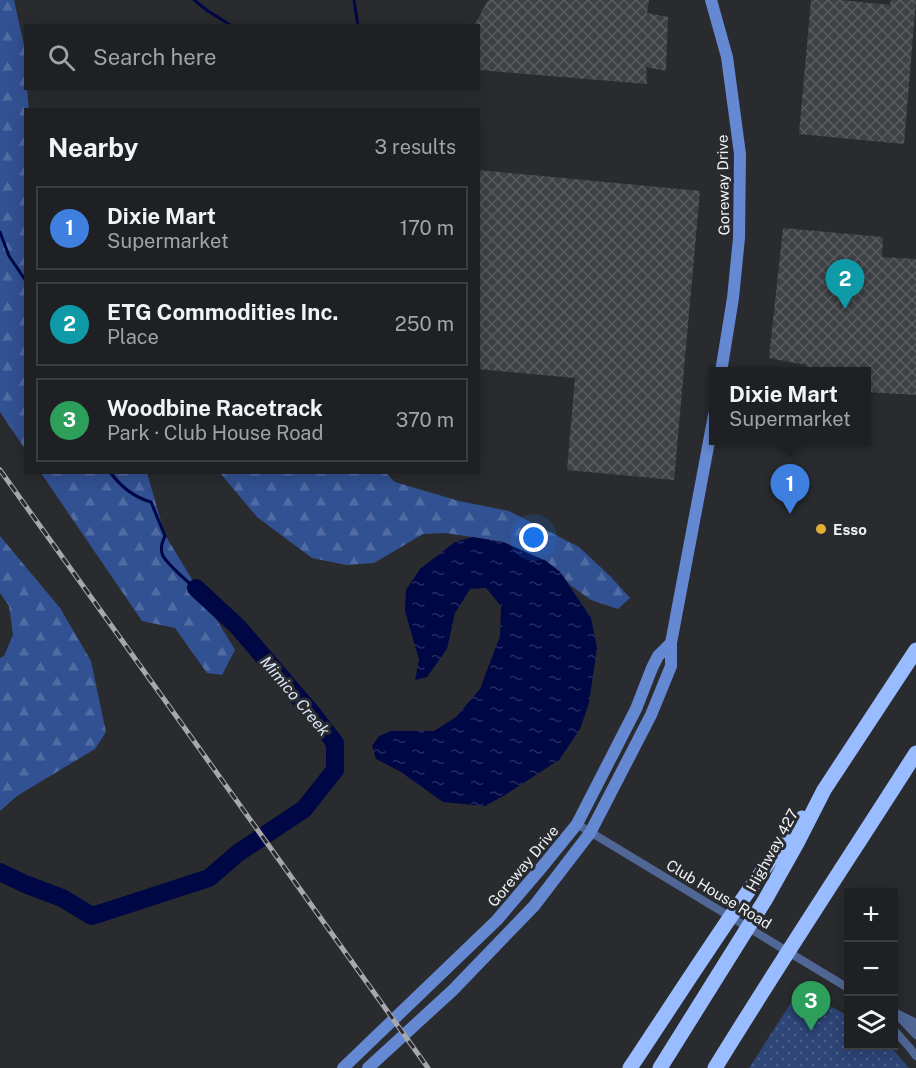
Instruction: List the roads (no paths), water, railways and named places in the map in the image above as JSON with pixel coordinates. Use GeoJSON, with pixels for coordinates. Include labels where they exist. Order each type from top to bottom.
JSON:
{"type":"FeatureCollection","features":[{"type":"Feature","properties":{"kind":"highway","name":"Highway 427"},"geometry":{"type":"LineString","coordinates":[[660,1068],[765,900],[824,790],[916,650]]}},
{"type":"Feature","properties":{"kind":"highway"},"geometry":{"type":"LineString","coordinates":[[715,1068],[767,982],[916,753]]}},
{"type":"Feature","properties":{"kind":"highway"},"geometry":{"type":"LineString","coordinates":[[630,1068],[782,844],[824,790]]}},
{"type":"Feature","properties":{"kind":"main road","name":"Goreway Drive"},"geometry":{"type":"LineString","coordinates":[[711,0],[727,57],[740,154],[739,238],[734,298],[722,367]]}},
{"type":"Feature","properties":{"kind":"main road","name":"Goreway Drive"},"geometry":{"type":"LineString","coordinates":[[368,1068],[453,990],[534,906],[590,833],[651,715],[671,666],[671,643],[709,442]]}},
{"type":"Feature","properties":{"kind":"main road","name":"Goreway Drive"},"geometry":{"type":"LineString","coordinates":[[343,1068],[497,920],[577,824],[636,709],[658,656],[671,643]]}},
{"type":"Feature","properties":{"kind":"street","name":"Club House Road"},"geometry":{"type":"LineString","coordinates":[[577,824],[844,985]]}},
{"type":"Feature","properties":{"kind":"street"},"geometry":{"type":"LineString","coordinates":[[898,1015],[916,1024]]}},
{"type":"Feature","properties":{"kind":"street"},"geometry":{"type":"LineString","coordinates":[[898,1016],[916,1035]]}},
{"type":"Feature","properties":{"kind":"street"},"geometry":{"type":"LineString","coordinates":[[898,1034],[916,1056]]}},
{"type":"Feature","properties":{"kind":"water"},"geometry":{"type":"Polygon","coordinates":[[[473,537],[503,542],[546,561],[560,572],[591,618],[597,648],[589,703],[580,729],[559,760],[485,806],[443,802],[401,772],[376,759],[372,746],[379,736],[391,731],[434,731],[456,717],[480,689],[500,636],[501,606],[486,588],[470,589],[455,613],[447,649],[427,677],[415,680],[419,660],[405,611],[406,590],[420,569],[455,542],[473,537]]]}},
{"type":"Feature","properties":{"kind":"waterway"},"geometry":{"type":"LineString","coordinates":[[194,0],[229,24]]}},
{"type":"Feature","properties":{"kind":"waterway"},"geometry":{"type":"LineString","coordinates":[[354,0],[358,24]]}},
{"type":"Feature","properties":{"kind":"waterway","name":"Mimico Creek"},"geometry":{"type":"LineString","coordinates":[[0,232],[9,256],[24,278]]}},
{"type":"Feature","properties":{"kind":"waterway","name":"Mimico Creek"},"geometry":{"type":"LineString","coordinates":[[112,474],[128,491],[151,502],[165,536],[162,546],[163,556],[196,588]]}},
{"type":"Feature","properties":{"kind":"waterway","name":"Mimico Creek"},"geometry":{"type":"LineString","coordinates":[[0,872],[62,898],[92,916],[209,878],[238,853],[304,809],[335,770],[335,743],[238,627],[196,588]]}},
{"type":"Feature","properties":{"kind":"railway"},"geometry":{"type":"LineString","coordinates":[[0,470],[428,1068]]}},
{"type":"Feature","properties":{"kind":"place","name":"ETG Commodities Inc."},"geometry":{"type":"Point","coordinates":[845,309]}},
{"type":"Feature","properties":{"kind":"place","name":"Dixie Mart"},"geometry":{"type":"Point","coordinates":[790,514]}},
{"type":"Feature","properties":{"kind":"place","name":"Esso"},"geometry":{"type":"Point","coordinates":[821,529]}},
{"type":"Feature","properties":{"kind":"place","name":"Woodbine Racetrack"},"geometry":{"type":"Point","coordinates":[811,1031]}}]}
